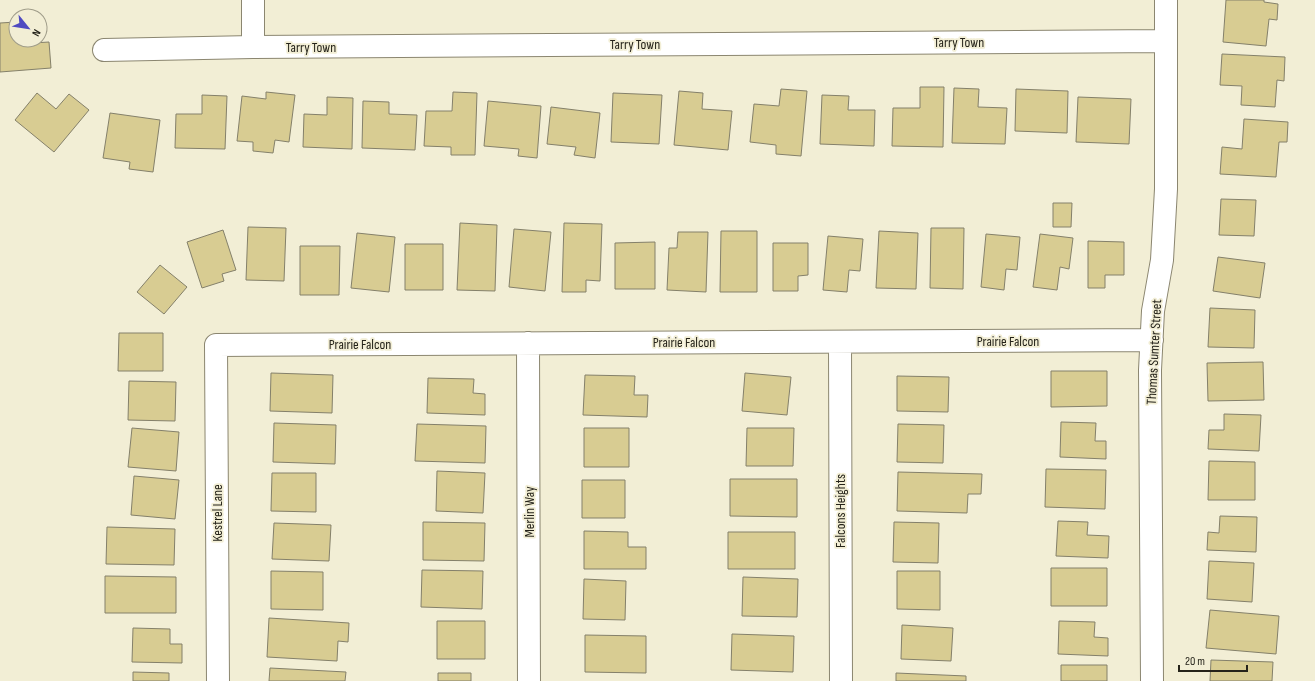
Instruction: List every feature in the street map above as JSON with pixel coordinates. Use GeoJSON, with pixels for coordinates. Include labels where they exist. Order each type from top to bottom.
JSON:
{"type":"FeatureCollection","features":[{"type":"Feature","properties":{"kind":"street"},"geometry":{"type":"LineString","coordinates":[[253,0],[253,47]]}},
{"type":"Feature","properties":{"kind":"street","name":"Thomas Sumter Street"},"geometry":{"type":"LineString","coordinates":[[1152,681],[1150,378],[1153,311],[1162,260],[1166,188],[1166,0]]}},
{"type":"Feature","properties":{"kind":"street","name":"Tarry Town"},"geometry":{"type":"LineString","coordinates":[[104,50],[253,47],[1166,41]]}},
{"type":"Feature","properties":{"kind":"street","name":"Prairie Falcon"},"geometry":{"type":"LineString","coordinates":[[216,345],[1152,340]]}},
{"type":"Feature","properties":{"kind":"street","name":"Falcons Heights"},"geometry":{"type":"LineString","coordinates":[[840,342],[841,681]]}},
{"type":"Feature","properties":{"kind":"street","name":"Merlin Way"},"geometry":{"type":"LineString","coordinates":[[528,343],[529,681]]}},
{"type":"Feature","properties":{"kind":"street","name":"Kestrel Lane"},"geometry":{"type":"LineString","coordinates":[[216,345],[218,681]]}},
{"type":"Feature","properties":{"kind":"building"},"geometry":{"type":"Polygon","coordinates":[[[1226,0],[1264,0],[1264,2],[1278,4],[1277,20],[1269,19],[1266,46],[1223,42],[1226,0]]]}},
{"type":"Feature","properties":{"kind":"building"},"geometry":{"type":"Polygon","coordinates":[[[8,22],[8,48],[48,48],[49,42],[51,68],[0,72],[0,23],[8,22]]]}},
{"type":"Feature","properties":{"kind":"building"},"geometry":{"type":"Polygon","coordinates":[[[1222,54],[1285,57],[1284,81],[1277,80],[1275,107],[1241,105],[1242,86],[1220,85],[1222,54]]]}},
{"type":"Feature","properties":{"kind":"building"},"geometry":{"type":"Polygon","coordinates":[[[920,87],[944,87],[943,147],[892,146],[893,108],[920,108],[920,87]]]}},
{"type":"Feature","properties":{"kind":"building"},"geometry":{"type":"Polygon","coordinates":[[[954,88],[979,89],[978,107],[1007,108],[1005,144],[952,143],[954,88]]]}},
{"type":"Feature","properties":{"kind":"building"},"geometry":{"type":"Polygon","coordinates":[[[781,89],[807,91],[801,156],[776,154],[776,145],[750,142],[754,104],[779,106],[781,89]]]}},
{"type":"Feature","properties":{"kind":"building"},"geometry":{"type":"Polygon","coordinates":[[[1016,89],[1068,91],[1067,133],[1015,131],[1016,89]]]}},
{"type":"Feature","properties":{"kind":"building"},"geometry":{"type":"Polygon","coordinates":[[[679,91],[703,93],[702,109],[732,111],[728,150],[674,145],[679,91]]]}},
{"type":"Feature","properties":{"kind":"building"},"geometry":{"type":"Polygon","coordinates":[[[266,92],[295,95],[289,142],[275,140],[273,153],[253,151],[253,142],[237,141],[242,96],[266,99],[266,92]]]}},
{"type":"Feature","properties":{"kind":"building"},"geometry":{"type":"Polygon","coordinates":[[[453,92],[477,93],[475,155],[451,155],[451,147],[424,146],[426,111],[452,111],[453,92]]]}},
{"type":"Feature","properties":{"kind":"building"},"geometry":{"type":"Polygon","coordinates":[[[37,93],[56,109],[69,94],[89,110],[54,152],[15,120],[37,93]]]}},
{"type":"Feature","properties":{"kind":"building"},"geometry":{"type":"Polygon","coordinates":[[[613,93],[662,95],[659,144],[611,142],[613,93]]]}},
{"type":"Feature","properties":{"kind":"building"},"geometry":{"type":"Polygon","coordinates":[[[202,95],[227,96],[225,149],[175,148],[176,114],[202,114],[202,95]]]}},
{"type":"Feature","properties":{"kind":"building"},"geometry":{"type":"Polygon","coordinates":[[[822,95],[849,96],[848,110],[875,110],[874,146],[820,144],[822,95]]]}},
{"type":"Feature","properties":{"kind":"building"},"geometry":{"type":"Polygon","coordinates":[[[327,97],[353,98],[352,149],[303,147],[304,114],[327,115],[327,97]]]}},
{"type":"Feature","properties":{"kind":"building"},"geometry":{"type":"Polygon","coordinates":[[[1078,97],[1131,99],[1129,144],[1076,142],[1078,97]]]}},
{"type":"Feature","properties":{"kind":"building"},"geometry":{"type":"Polygon","coordinates":[[[363,101],[389,102],[389,114],[417,115],[415,150],[362,148],[363,101]]]}},
{"type":"Feature","properties":{"kind":"building"},"geometry":{"type":"Polygon","coordinates":[[[488,101],[541,106],[537,158],[518,156],[519,149],[484,146],[488,101]]]}},
{"type":"Feature","properties":{"kind":"building"},"geometry":{"type":"Polygon","coordinates":[[[551,107],[600,113],[595,158],[574,155],[576,147],[547,144],[551,107]]]}},
{"type":"Feature","properties":{"kind":"building"},"geometry":{"type":"Polygon","coordinates":[[[110,113],[160,120],[153,172],[129,169],[130,162],[103,158],[110,113]]]}},
{"type":"Feature","properties":{"kind":"building"},"geometry":{"type":"Polygon","coordinates":[[[1244,119],[1288,122],[1287,142],[1279,142],[1276,177],[1220,174],[1222,147],[1242,149],[1244,119]]]}},
{"type":"Feature","properties":{"kind":"building"},"geometry":{"type":"Polygon","coordinates":[[[1221,199],[1256,200],[1254,236],[1219,235],[1221,199]]]}},
{"type":"Feature","properties":{"kind":"building"},"geometry":{"type":"Polygon","coordinates":[[[1053,203],[1072,203],[1071,227],[1053,227],[1053,203]]]}},
{"type":"Feature","properties":{"kind":"building"},"geometry":{"type":"Polygon","coordinates":[[[460,223],[497,225],[495,291],[457,290],[460,223]]]}},
{"type":"Feature","properties":{"kind":"building"},"geometry":{"type":"Polygon","coordinates":[[[564,223],[602,224],[600,281],[586,280],[586,292],[562,292],[564,223]]]}},
{"type":"Feature","properties":{"kind":"building"},"geometry":{"type":"Polygon","coordinates":[[[248,227],[286,228],[284,281],[246,280],[248,227]]]}},
{"type":"Feature","properties":{"kind":"building"},"geometry":{"type":"Polygon","coordinates":[[[931,228],[964,228],[963,289],[930,288],[931,228]]]}},
{"type":"Feature","properties":{"kind":"building"},"geometry":{"type":"Polygon","coordinates":[[[514,229],[551,232],[545,291],[509,287],[514,229]]]}},
{"type":"Feature","properties":{"kind":"building"},"geometry":{"type":"Polygon","coordinates":[[[223,230],[236,270],[222,274],[224,281],[202,288],[187,242],[223,230]]]}},
{"type":"Feature","properties":{"kind":"building"},"geometry":{"type":"Polygon","coordinates":[[[721,231],[757,231],[757,292],[720,292],[721,231]]]}},
{"type":"Feature","properties":{"kind":"building"},"geometry":{"type":"Polygon","coordinates":[[[879,231],[918,233],[916,289],[876,288],[879,231]]]}},
{"type":"Feature","properties":{"kind":"building"},"geometry":{"type":"Polygon","coordinates":[[[678,232],[708,232],[706,292],[667,290],[669,248],[677,248],[678,232]]]}},
{"type":"Feature","properties":{"kind":"building"},"geometry":{"type":"Polygon","coordinates":[[[357,233],[395,237],[389,292],[351,288],[357,233]]]}},
{"type":"Feature","properties":{"kind":"building"},"geometry":{"type":"Polygon","coordinates":[[[986,234],[1020,237],[1017,270],[1006,269],[1004,290],[981,287],[986,234]]]}},
{"type":"Feature","properties":{"kind":"building"},"geometry":{"type":"Polygon","coordinates":[[[1040,234],[1073,238],[1069,269],[1060,267],[1057,290],[1033,287],[1040,234]]]}},
{"type":"Feature","properties":{"kind":"building"},"geometry":{"type":"Polygon","coordinates":[[[828,236],[863,239],[860,271],[849,270],[847,292],[823,290],[828,236]]]}},
{"type":"Feature","properties":{"kind":"building"},"geometry":{"type":"Polygon","coordinates":[[[1088,241],[1124,242],[1124,275],[1105,275],[1105,288],[1088,288],[1088,241]]]}},
{"type":"Feature","properties":{"kind":"building"},"geometry":{"type":"Polygon","coordinates":[[[655,242],[655,289],[615,289],[615,243],[655,242]]]}},
{"type":"Feature","properties":{"kind":"building"},"geometry":{"type":"Polygon","coordinates":[[[773,243],[808,243],[808,275],[798,276],[798,291],[773,291],[773,243]]]}},
{"type":"Feature","properties":{"kind":"building"},"geometry":{"type":"Polygon","coordinates":[[[405,244],[443,244],[443,290],[405,290],[405,244]]]}},
{"type":"Feature","properties":{"kind":"building"},"geometry":{"type":"Polygon","coordinates":[[[300,246],[340,246],[339,295],[300,295],[300,246]]]}},
{"type":"Feature","properties":{"kind":"building"},"geometry":{"type":"Polygon","coordinates":[[[1218,257],[1265,263],[1260,298],[1213,291],[1218,257]]]}},
{"type":"Feature","properties":{"kind":"building"},"geometry":{"type":"Polygon","coordinates":[[[160,265],[187,287],[164,314],[137,292],[160,265]]]}},
{"type":"Feature","properties":{"kind":"building"},"geometry":{"type":"Polygon","coordinates":[[[1210,308],[1255,310],[1254,348],[1208,347],[1210,308]]]}},
{"type":"Feature","properties":{"kind":"building"},"geometry":{"type":"Polygon","coordinates":[[[119,333],[163,333],[163,371],[118,371],[119,333]]]}},
{"type":"Feature","properties":{"kind":"building"},"geometry":{"type":"Polygon","coordinates":[[[1263,362],[1264,400],[1208,401],[1207,363],[1263,362]]]}},
{"type":"Feature","properties":{"kind":"building"},"geometry":{"type":"Polygon","coordinates":[[[1051,371],[1107,371],[1107,406],[1051,407],[1051,371]]]}},
{"type":"Feature","properties":{"kind":"building"},"geometry":{"type":"Polygon","coordinates":[[[271,373],[333,375],[332,413],[270,411],[271,373]]]}},
{"type":"Feature","properties":{"kind":"building"},"geometry":{"type":"Polygon","coordinates":[[[745,373],[791,377],[787,415],[742,411],[745,373]]]}},
{"type":"Feature","properties":{"kind":"building"},"geometry":{"type":"Polygon","coordinates":[[[585,375],[635,376],[634,395],[648,395],[647,417],[583,415],[585,375]]]}},
{"type":"Feature","properties":{"kind":"building"},"geometry":{"type":"Polygon","coordinates":[[[897,376],[949,377],[948,412],[897,411],[897,376]]]}},
{"type":"Feature","properties":{"kind":"building"},"geometry":{"type":"Polygon","coordinates":[[[428,378],[474,379],[473,393],[485,394],[485,415],[427,413],[428,378]]]}},
{"type":"Feature","properties":{"kind":"building"},"geometry":{"type":"Polygon","coordinates":[[[129,381],[176,382],[175,421],[128,420],[129,381]]]}},
{"type":"Feature","properties":{"kind":"building"},"geometry":{"type":"Polygon","coordinates":[[[1224,414],[1261,415],[1259,451],[1208,449],[1209,430],[1224,430],[1224,414]]]}},
{"type":"Feature","properties":{"kind":"building"},"geometry":{"type":"Polygon","coordinates":[[[1061,422],[1096,423],[1095,441],[1106,441],[1106,459],[1060,457],[1061,422]]]}},
{"type":"Feature","properties":{"kind":"building"},"geometry":{"type":"Polygon","coordinates":[[[274,423],[336,425],[335,464],[273,462],[274,423]]]}},
{"type":"Feature","properties":{"kind":"building"},"geometry":{"type":"Polygon","coordinates":[[[417,424],[486,426],[485,463],[415,461],[417,424]]]}},
{"type":"Feature","properties":{"kind":"building"},"geometry":{"type":"Polygon","coordinates":[[[898,424],[944,425],[943,463],[897,462],[898,424]]]}},
{"type":"Feature","properties":{"kind":"building"},"geometry":{"type":"Polygon","coordinates":[[[132,428],[179,432],[176,471],[128,467],[132,428]]]}},
{"type":"Feature","properties":{"kind":"building"},"geometry":{"type":"Polygon","coordinates":[[[584,428],[629,428],[629,467],[584,467],[584,428]]]}},
{"type":"Feature","properties":{"kind":"building"},"geometry":{"type":"Polygon","coordinates":[[[747,428],[794,428],[793,466],[746,466],[747,428]]]}},
{"type":"Feature","properties":{"kind":"building"},"geometry":{"type":"Polygon","coordinates":[[[1209,461],[1255,462],[1255,500],[1208,500],[1209,461]]]}},
{"type":"Feature","properties":{"kind":"building"},"geometry":{"type":"Polygon","coordinates":[[[1046,469],[1106,470],[1105,509],[1045,507],[1046,469]]]}},
{"type":"Feature","properties":{"kind":"building"},"geometry":{"type":"Polygon","coordinates":[[[437,471],[485,473],[483,513],[436,511],[437,471]]]}},
{"type":"Feature","properties":{"kind":"building"},"geometry":{"type":"Polygon","coordinates":[[[898,472],[982,474],[981,494],[968,494],[967,513],[897,511],[898,472]]]}},
{"type":"Feature","properties":{"kind":"building"},"geometry":{"type":"Polygon","coordinates":[[[272,473],[316,473],[316,512],[271,511],[272,473]]]}},
{"type":"Feature","properties":{"kind":"building"},"geometry":{"type":"Polygon","coordinates":[[[134,476],[179,480],[175,519],[131,515],[134,476]]]}},
{"type":"Feature","properties":{"kind":"building"},"geometry":{"type":"Polygon","coordinates":[[[730,479],[797,479],[797,517],[730,516],[730,479]]]}},
{"type":"Feature","properties":{"kind":"building"},"geometry":{"type":"Polygon","coordinates":[[[582,480],[625,480],[625,518],[582,518],[582,480]]]}},
{"type":"Feature","properties":{"kind":"building"},"geometry":{"type":"Polygon","coordinates":[[[1220,516],[1257,517],[1256,552],[1207,550],[1208,532],[1219,533],[1220,516]]]}},
{"type":"Feature","properties":{"kind":"building"},"geometry":{"type":"Polygon","coordinates":[[[1058,521],[1088,522],[1087,535],[1109,536],[1108,558],[1056,556],[1058,521]]]}},
{"type":"Feature","properties":{"kind":"building"},"geometry":{"type":"Polygon","coordinates":[[[423,522],[485,523],[484,561],[423,560],[423,522]]]}},
{"type":"Feature","properties":{"kind":"building"},"geometry":{"type":"Polygon","coordinates":[[[894,522],[939,523],[938,563],[893,562],[894,522]]]}},
{"type":"Feature","properties":{"kind":"building"},"geometry":{"type":"Polygon","coordinates":[[[274,523],[331,525],[329,561],[272,559],[274,523]]]}},
{"type":"Feature","properties":{"kind":"building"},"geometry":{"type":"Polygon","coordinates":[[[107,527],[175,529],[174,565],[106,564],[107,527]]]}},
{"type":"Feature","properties":{"kind":"building"},"geometry":{"type":"Polygon","coordinates":[[[584,531],[628,532],[628,547],[646,547],[646,569],[584,569],[584,531]]]}},
{"type":"Feature","properties":{"kind":"building"},"geometry":{"type":"Polygon","coordinates":[[[728,532],[795,532],[795,569],[728,569],[728,532]]]}},
{"type":"Feature","properties":{"kind":"building"},"geometry":{"type":"Polygon","coordinates":[[[1209,561],[1254,563],[1252,602],[1207,599],[1209,561]]]}},
{"type":"Feature","properties":{"kind":"building"},"geometry":{"type":"Polygon","coordinates":[[[1051,568],[1107,568],[1107,606],[1051,606],[1051,568]]]}},
{"type":"Feature","properties":{"kind":"building"},"geometry":{"type":"Polygon","coordinates":[[[422,570],[483,571],[482,609],[421,607],[422,570]]]}},
{"type":"Feature","properties":{"kind":"building"},"geometry":{"type":"Polygon","coordinates":[[[271,571],[323,572],[323,610],[271,609],[271,571]]]}},
{"type":"Feature","properties":{"kind":"building"},"geometry":{"type":"Polygon","coordinates":[[[897,571],[940,571],[940,610],[897,609],[897,571]]]}},
{"type":"Feature","properties":{"kind":"building"},"geometry":{"type":"Polygon","coordinates":[[[105,576],[176,577],[176,613],[105,613],[105,576]]]}},
{"type":"Feature","properties":{"kind":"building"},"geometry":{"type":"Polygon","coordinates":[[[743,577],[798,579],[797,617],[742,616],[743,577]]]}},
{"type":"Feature","properties":{"kind":"building"},"geometry":{"type":"Polygon","coordinates":[[[584,579],[626,581],[625,620],[583,619],[584,579]]]}},
{"type":"Feature","properties":{"kind":"building"},"geometry":{"type":"Polygon","coordinates":[[[1210,610],[1279,616],[1276,654],[1206,648],[1210,610]]]}},
{"type":"Feature","properties":{"kind":"building"},"geometry":{"type":"Polygon","coordinates":[[[269,618],[349,623],[348,642],[338,641],[337,661],[267,657],[269,618]]]}},
{"type":"Feature","properties":{"kind":"building"},"geometry":{"type":"Polygon","coordinates":[[[437,621],[485,621],[485,659],[437,659],[437,621]]]}},
{"type":"Feature","properties":{"kind":"building"},"geometry":{"type":"Polygon","coordinates":[[[1059,621],[1095,622],[1094,637],[1108,638],[1108,656],[1058,654],[1059,621]]]}},
{"type":"Feature","properties":{"kind":"building"},"geometry":{"type":"Polygon","coordinates":[[[902,625],[953,628],[951,661],[901,659],[902,625]]]}},
{"type":"Feature","properties":{"kind":"building"},"geometry":{"type":"Polygon","coordinates":[[[133,628],[170,629],[170,644],[182,644],[182,663],[132,662],[133,628]]]}},
{"type":"Feature","properties":{"kind":"building"},"geometry":{"type":"Polygon","coordinates":[[[732,634],[794,636],[793,672],[731,670],[732,634]]]}},
{"type":"Feature","properties":{"kind":"building"},"geometry":{"type":"Polygon","coordinates":[[[585,635],[646,636],[646,673],[585,672],[585,635]]]}},
{"type":"Feature","properties":{"kind":"building"},"geometry":{"type":"Polygon","coordinates":[[[1211,660],[1273,662],[1272,681],[1210,681],[1211,660]]]}},
{"type":"Feature","properties":{"kind":"building"},"geometry":{"type":"Polygon","coordinates":[[[1061,665],[1107,665],[1107,681],[1061,681],[1061,665]]]}},
{"type":"Feature","properties":{"kind":"building"},"geometry":{"type":"Polygon","coordinates":[[[270,668],[346,672],[345,681],[269,681],[270,668]]]}},
{"type":"Feature","properties":{"kind":"building"},"geometry":{"type":"Polygon","coordinates":[[[133,672],[169,673],[169,681],[133,681],[133,672]]]}},
{"type":"Feature","properties":{"kind":"building"},"geometry":{"type":"Polygon","coordinates":[[[438,673],[471,673],[471,681],[438,681],[438,673]]]}},
{"type":"Feature","properties":{"kind":"building"},"geometry":{"type":"Polygon","coordinates":[[[896,673],[966,676],[966,681],[896,681],[896,673]]]}}]}
